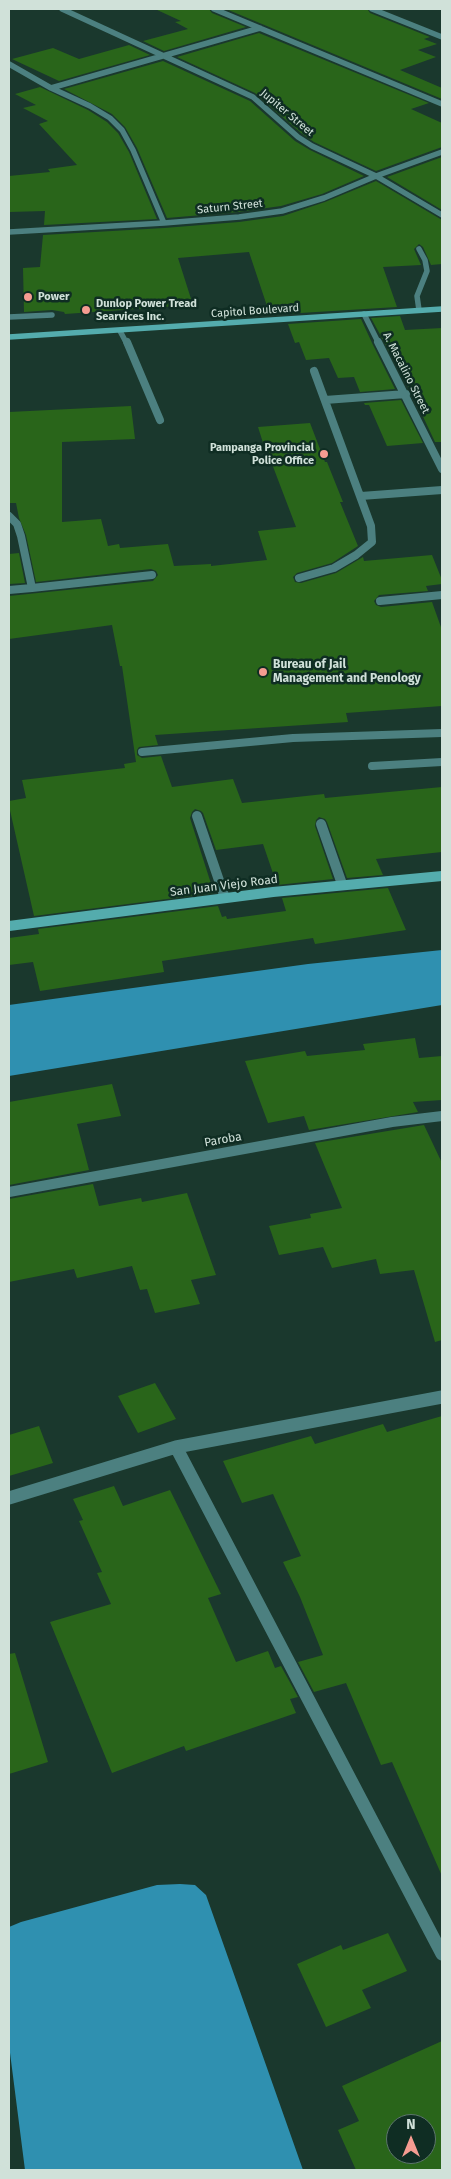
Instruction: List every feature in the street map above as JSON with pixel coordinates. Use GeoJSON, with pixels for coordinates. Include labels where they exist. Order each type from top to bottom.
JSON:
{"type":"FeatureCollection","features":[{"type":"Feature","properties":{"kind":"main road","name":"Capitol Boulevard"},"geometry":{"type":"LineString","coordinates":[[9,337],[442,309]]}},
{"type":"Feature","properties":{"kind":"main road","name":"San Juan Viejo Road"},"geometry":{"type":"LineString","coordinates":[[9,926],[342,884],[442,876]]}},
{"type":"Feature","properties":{"kind":"street","name":"Jupiter Street"},"geometry":{"type":"LineString","coordinates":[[62,9],[254,97],[298,137],[312,146],[376,176],[442,215]]}},
{"type":"Feature","properties":{"kind":"street"},"geometry":{"type":"LineString","coordinates":[[214,9],[442,104]]}},
{"type":"Feature","properties":{"kind":"street"},"geometry":{"type":"LineString","coordinates":[[372,9],[442,37]]}},
{"type":"Feature","properties":{"kind":"street"},"geometry":{"type":"LineString","coordinates":[[51,88],[260,28]]}},
{"type":"Feature","properties":{"kind":"street"},"geometry":{"type":"LineString","coordinates":[[9,64],[51,88],[90,106],[110,118],[122,130],[133,150],[164,223]]}},
{"type":"Feature","properties":{"kind":"street","name":"Saturn Street"},"geometry":{"type":"LineString","coordinates":[[9,232],[164,223],[239,217],[282,211],[324,198],[376,176],[442,152]]}},
{"type":"Feature","properties":{"kind":"street"},"geometry":{"type":"LineString","coordinates":[[419,249],[427,271],[417,296],[419,310]]}},
{"type":"Feature","properties":{"kind":"street","name":"A. Macalino Street"},"geometry":{"type":"LineString","coordinates":[[364,314],[442,468]]}},
{"type":"Feature","properties":{"kind":"street"},"geometry":{"type":"LineString","coordinates":[[9,317],[52,315]]}},
{"type":"Feature","properties":{"kind":"street"},"geometry":{"type":"LineString","coordinates":[[120,331],[130,348],[160,420]]}},
{"type":"Feature","properties":{"kind":"street"},"geometry":{"type":"LineString","coordinates":[[299,578],[334,568],[356,555],[372,542],[371,526],[361,496],[314,371]]}},
{"type":"Feature","properties":{"kind":"street"},"geometry":{"type":"LineString","coordinates":[[325,400],[406,394]]}},
{"type":"Feature","properties":{"kind":"street"},"geometry":{"type":"LineString","coordinates":[[361,496],[442,490]]}},
{"type":"Feature","properties":{"kind":"street"},"geometry":{"type":"LineString","coordinates":[[9,516],[17,524],[21,536],[32,588]]}},
{"type":"Feature","properties":{"kind":"street"},"geometry":{"type":"LineString","coordinates":[[9,590],[152,575]]}},
{"type":"Feature","properties":{"kind":"street"},"geometry":{"type":"LineString","coordinates":[[380,601],[442,595]]}},
{"type":"Feature","properties":{"kind":"street"},"geometry":{"type":"LineString","coordinates":[[142,752],[293,738],[442,733]]}},
{"type":"Feature","properties":{"kind":"street"},"geometry":{"type":"LineString","coordinates":[[372,766],[442,762]]}},
{"type":"Feature","properties":{"kind":"street"},"geometry":{"type":"LineString","coordinates":[[198,816],[225,898]]}},
{"type":"Feature","properties":{"kind":"street"},"geometry":{"type":"LineString","coordinates":[[321,824],[342,884]]}},
{"type":"Feature","properties":{"kind":"street","name":"Paroba"},"geometry":{"type":"LineString","coordinates":[[9,1192],[392,1122],[442,1116]]}},
{"type":"Feature","properties":{"kind":"street"},"geometry":{"type":"LineString","coordinates":[[9,1498],[176,1447],[442,1397]]}},
{"type":"Feature","properties":{"kind":"street"},"geometry":{"type":"LineString","coordinates":[[176,1447],[442,1954]]}},
{"type":"Feature","properties":{"kind":"water"},"geometry":{"type":"Polygon","coordinates":[[[442,950],[442,1005],[9,1076],[9,1005],[308,964],[442,950]]]}},
{"type":"Feature","properties":{"kind":"water"},"geometry":{"type":"Polygon","coordinates":[[[157,1885],[195,1885],[206,1895],[303,2170],[25,2170],[9,2045],[9,1927],[21,1922],[157,1885]]]}},
{"type":"Feature","properties":{"kind":"building"},"geometry":{"type":"Polygon","coordinates":[[[155,9],[209,9],[212,13],[246,27],[164,51],[143,41],[188,29],[175,22],[181,21],[155,9]]]}},
{"type":"Feature","properties":{"kind":"building"},"geometry":{"type":"Polygon","coordinates":[[[226,9],[368,10],[370,13],[430,37],[424,39],[437,44],[418,50],[436,57],[400,70],[442,88],[442,99],[226,9]]]}},
{"type":"Feature","properties":{"kind":"building"},"geometry":{"type":"Polygon","coordinates":[[[259,33],[429,103],[411,109],[442,123],[442,147],[376,171],[314,142],[255,93],[177,57],[259,33]]]}},
{"type":"Feature","properties":{"kind":"building"},"geometry":{"type":"Polygon","coordinates":[[[129,45],[150,55],[59,81],[12,59],[53,48],[79,59],[129,45]]]}},
{"type":"Feature","properties":{"kind":"building"},"geometry":{"type":"Polygon","coordinates":[[[163,61],[250,101],[295,141],[364,176],[322,194],[281,206],[167,218],[137,148],[125,127],[112,114],[64,89],[163,61]]]}},
{"type":"Feature","properties":{"kind":"building"},"geometry":{"type":"Polygon","coordinates":[[[40,87],[88,110],[107,122],[118,133],[129,152],[157,219],[44,225],[45,211],[9,212],[9,176],[50,172],[48,169],[77,165],[39,124],[48,121],[23,108],[36,105],[15,94],[40,87]]]}},
{"type":"Feature","properties":{"kind":"building"},"geometry":{"type":"Polygon","coordinates":[[[442,157],[442,210],[387,177],[442,157]]]}},
{"type":"Feature","properties":{"kind":"building"},"geometry":{"type":"Polygon","coordinates":[[[376,181],[442,220],[442,264],[431,265],[423,247],[419,244],[414,249],[421,265],[383,267],[397,307],[284,314],[281,305],[267,306],[249,252],[178,258],[193,305],[65,314],[64,312],[52,310],[24,312],[23,268],[40,267],[43,235],[164,228],[239,222],[283,216],[325,202],[376,181]]]}},
{"type":"Feature","properties":{"kind":"building"},"geometry":{"type":"Polygon","coordinates":[[[400,316],[405,330],[442,328],[442,442],[435,442],[411,391],[371,318],[400,316]]]}},
{"type":"Feature","properties":{"kind":"building"},"geometry":{"type":"Polygon","coordinates":[[[361,319],[395,389],[360,392],[354,377],[338,378],[329,358],[306,360],[299,342],[295,343],[288,324],[361,319]]]}},
{"type":"Feature","properties":{"kind":"building"},"geometry":{"type":"Polygon","coordinates":[[[401,400],[423,443],[387,446],[369,405],[364,403],[401,400]]]}},
{"type":"Feature","properties":{"kind":"building"},"geometry":{"type":"Polygon","coordinates":[[[131,406],[135,439],[62,442],[62,522],[101,519],[108,546],[119,544],[120,548],[168,544],[174,566],[211,564],[211,566],[267,560],[258,531],[296,527],[272,464],[270,465],[258,427],[310,423],[343,502],[340,502],[358,546],[332,563],[297,573],[293,577],[295,582],[301,583],[336,573],[363,557],[364,561],[432,555],[442,580],[442,584],[426,586],[428,591],[379,595],[374,601],[376,605],[381,607],[432,602],[442,630],[442,706],[346,713],[348,722],[155,735],[158,745],[139,747],[137,755],[142,758],[161,756],[172,787],[233,779],[242,803],[324,794],[325,798],[442,787],[442,852],[376,859],[383,875],[347,878],[327,822],[319,817],[316,820],[315,826],[333,879],[277,885],[263,844],[216,850],[203,813],[195,809],[190,818],[214,893],[34,916],[9,806],[9,801],[26,798],[22,780],[125,768],[124,764],[136,762],[122,666],[120,666],[112,625],[9,639],[9,596],[153,581],[158,575],[156,571],[151,569],[36,582],[26,535],[19,518],[16,503],[9,503],[9,412],[131,406]]]}},
{"type":"Feature","properties":{"kind":"building"},"geometry":{"type":"Polygon","coordinates":[[[19,553],[25,583],[9,584],[9,554],[19,553]]]}},
{"type":"Feature","properties":{"kind":"building"},"geometry":{"type":"Polygon","coordinates":[[[388,888],[406,930],[315,944],[313,938],[162,961],[164,972],[40,991],[33,962],[9,965],[9,938],[39,934],[38,929],[218,906],[222,917],[226,916],[227,919],[286,911],[282,898],[388,888]]]}},
{"type":"Feature","properties":{"kind":"building"},"geometry":{"type":"Polygon","coordinates":[[[415,1038],[419,1058],[442,1056],[442,1100],[413,1102],[418,1112],[309,1130],[304,1116],[268,1123],[245,1061],[305,1051],[307,1056],[365,1050],[363,1044],[415,1038]]]}},
{"type":"Feature","properties":{"kind":"building"},"geometry":{"type":"Polygon","coordinates":[[[112,1084],[121,1116],[77,1124],[89,1170],[9,1185],[9,1102],[112,1084]]]}},
{"type":"Feature","properties":{"kind":"building"},"geometry":{"type":"Polygon","coordinates":[[[424,1125],[442,1163],[442,1340],[435,1342],[414,1270],[380,1274],[376,1259],[332,1268],[323,1247],[279,1255],[269,1226],[311,1218],[310,1214],[342,1208],[315,1143],[424,1125]]]}},
{"type":"Feature","properties":{"kind":"building"},"geometry":{"type":"Polygon","coordinates":[[[93,1184],[99,1206],[141,1198],[142,1202],[187,1193],[216,1275],[191,1280],[200,1304],[155,1313],[147,1289],[140,1290],[132,1266],[77,1278],[74,1269],[9,1282],[9,1199],[93,1184]]]}},
{"type":"Feature","properties":{"kind":"building"},"geometry":{"type":"Polygon","coordinates":[[[155,1383],[176,1419],[138,1433],[118,1396],[155,1383]]]}},
{"type":"Feature","properties":{"kind":"building"},"geometry":{"type":"Polygon","coordinates":[[[442,1416],[442,1876],[392,1762],[381,1765],[346,1683],[314,1692],[298,1662],[323,1655],[300,1597],[283,1562],[301,1556],[273,1494],[242,1503],[223,1461],[311,1436],[315,1444],[383,1424],[387,1432],[442,1416]]]}},
{"type":"Feature","properties":{"kind":"building"},"geometry":{"type":"Polygon","coordinates":[[[39,1426],[53,1463],[9,1476],[9,1435],[39,1426]]]}},
{"type":"Feature","properties":{"kind":"building"},"geometry":{"type":"Polygon","coordinates":[[[114,1486],[123,1506],[170,1490],[221,1594],[208,1598],[236,1662],[268,1651],[275,1668],[281,1666],[298,1697],[290,1699],[296,1713],[186,1751],[184,1746],[112,1773],[50,1622],[111,1604],[97,1573],[102,1572],[79,1521],[83,1520],[73,1499],[114,1486]]]}},
{"type":"Feature","properties":{"kind":"building"},"geometry":{"type":"Polygon","coordinates":[[[15,1653],[48,1762],[9,1774],[9,1654],[15,1653]]]}},
{"type":"Feature","properties":{"kind":"building"},"geometry":{"type":"Polygon","coordinates":[[[388,1933],[407,1971],[362,1990],[371,2008],[326,2027],[297,1964],[341,1945],[343,1950],[388,1933]]]}},
{"type":"Feature","properties":{"kind":"building"},"geometry":{"type":"Polygon","coordinates":[[[442,2041],[442,2170],[356,2170],[338,2130],[359,2121],[342,2086],[442,2041]]]}},
{"type":"Feature","properties":{"kind":"place","name":"Power"},"geometry":{"type":"Point","coordinates":[28,297]}},
{"type":"Feature","properties":{"kind":"place","name":"Dunlop Power Tread Searvices Inc."},"geometry":{"type":"Point","coordinates":[86,310]}},
{"type":"Feature","properties":{"kind":"place","name":"Pampanga Provincial Police Office"},"geometry":{"type":"Point","coordinates":[324,454]}},
{"type":"Feature","properties":{"kind":"place","name":"Bureau of Jail Management and Penology"},"geometry":{"type":"Point","coordinates":[263,672]}}]}
